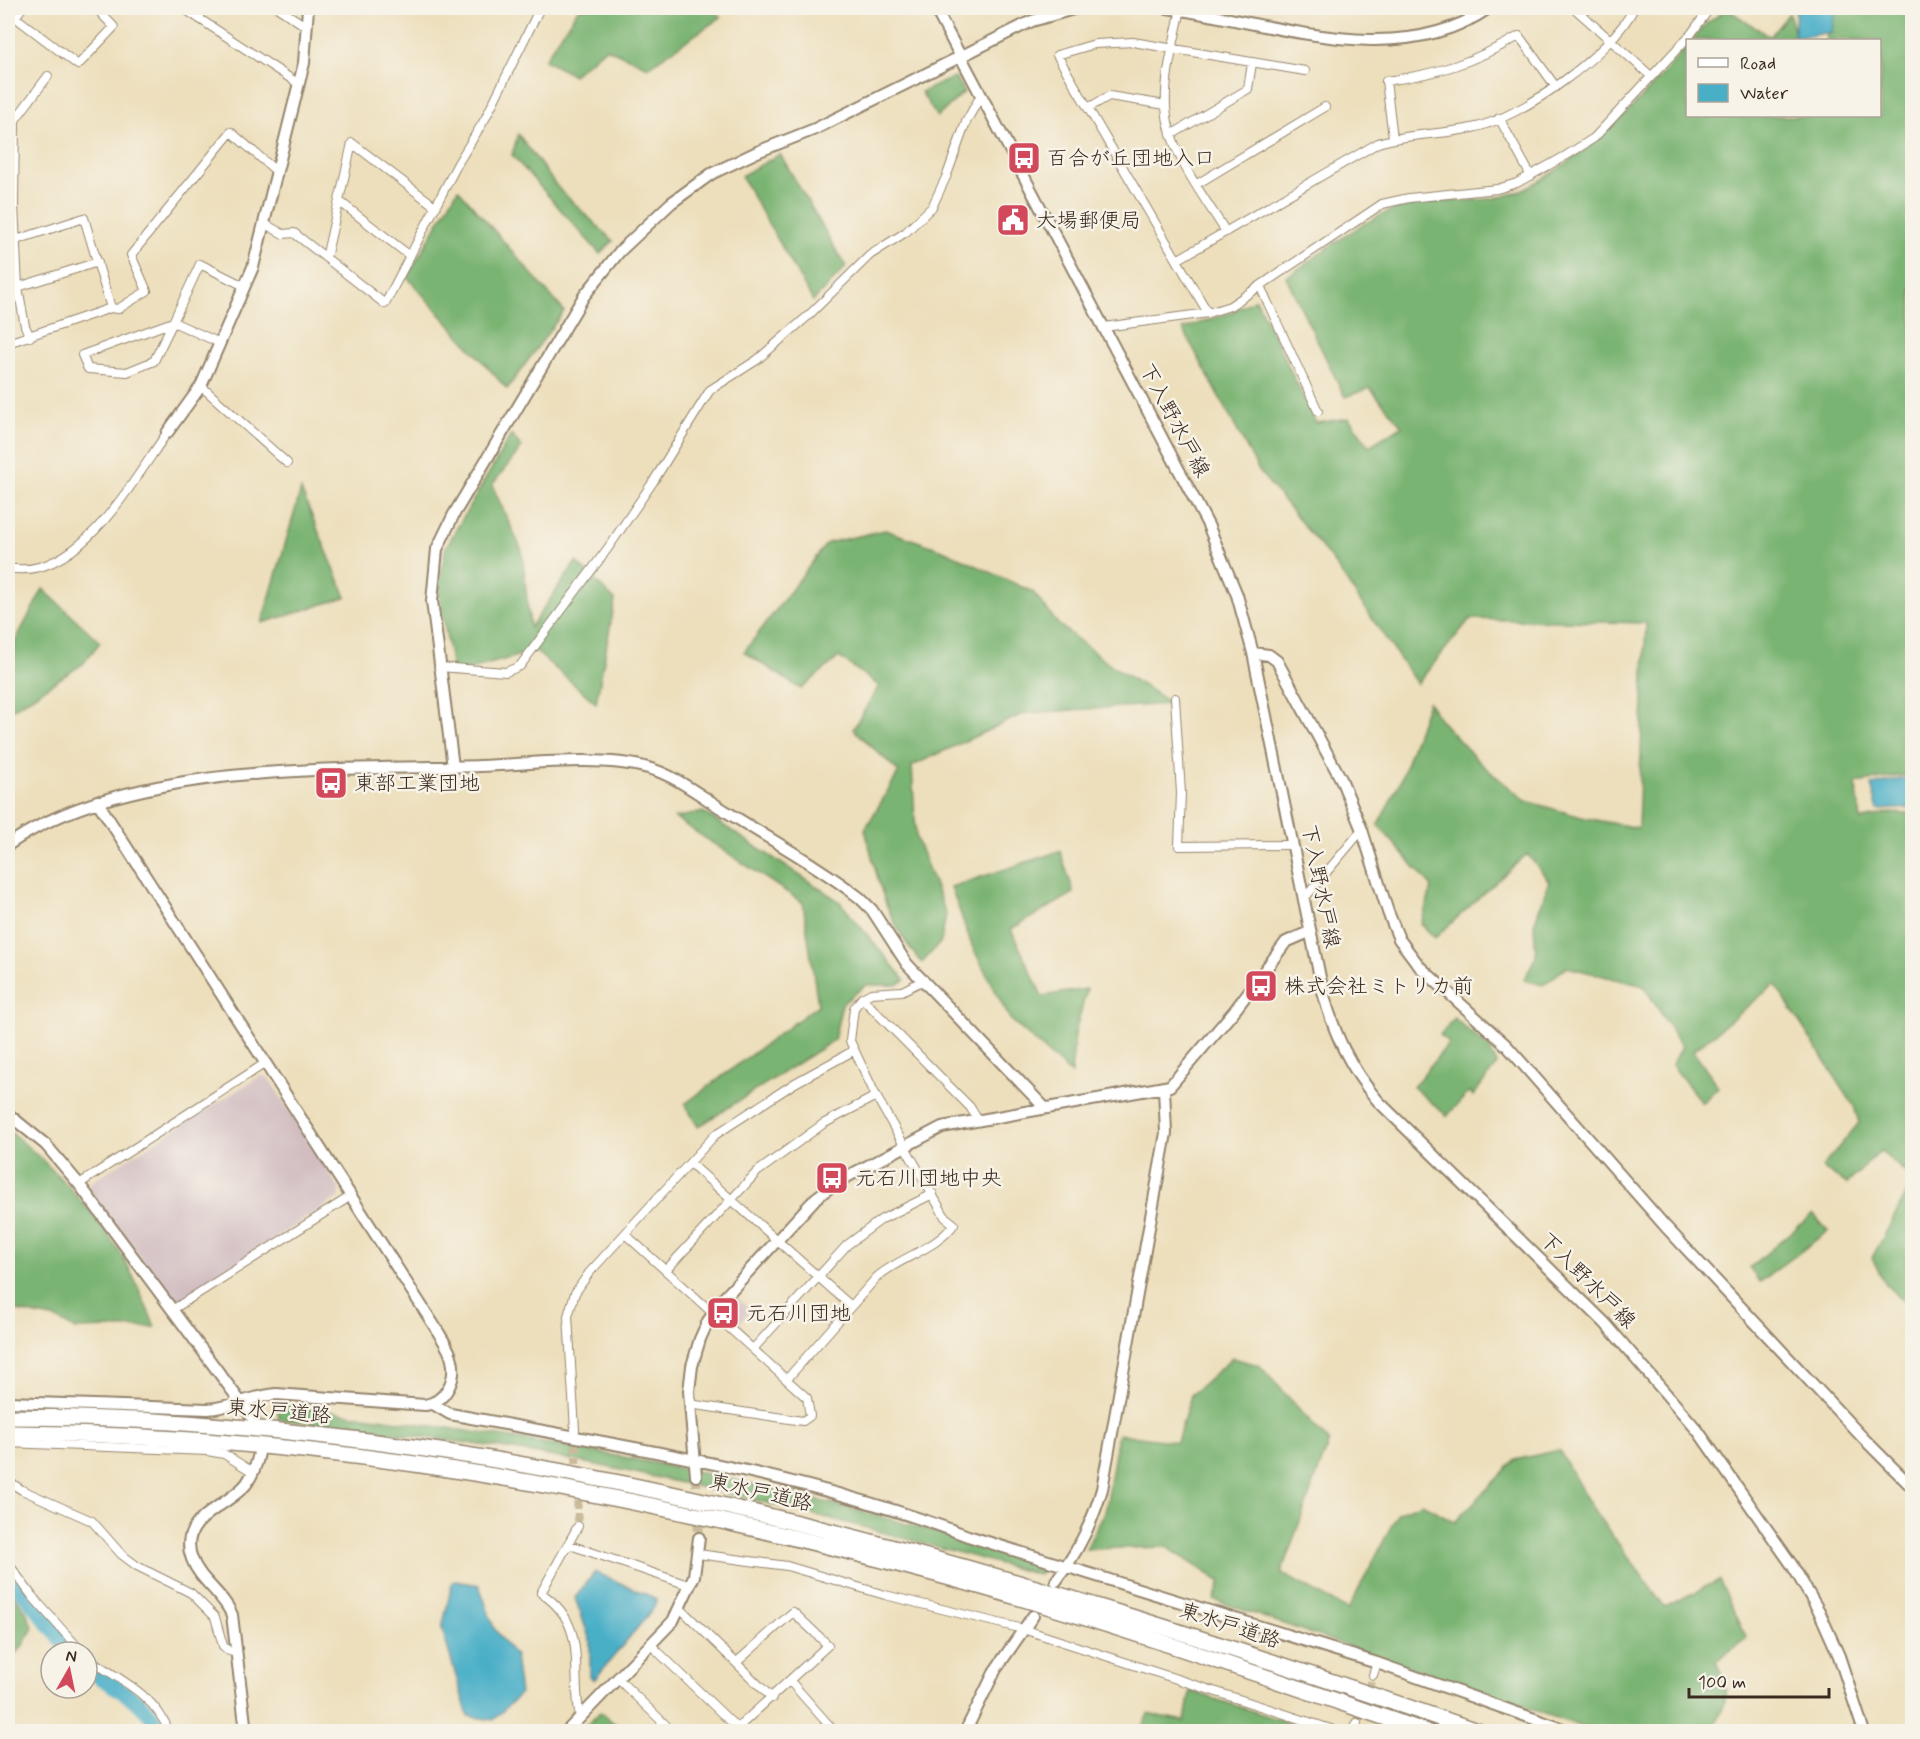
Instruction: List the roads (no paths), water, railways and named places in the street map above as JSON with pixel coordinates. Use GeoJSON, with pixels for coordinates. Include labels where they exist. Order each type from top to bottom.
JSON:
{"type":"FeatureCollection","features":[{"type":"Feature","properties":{"kind":"highway","name":"東水戸道路"},"geometry":{"type":"LineString","coordinates":[[8,1417],[251,1424],[506,1461],[652,1489],[820,1527],[1117,1610],[1480,1731]]}},
{"type":"Feature","properties":{"kind":"highway","name":"東水戸道路"},"geometry":{"type":"LineString","coordinates":[[8,1433],[144,1437],[393,1460],[503,1476],[710,1518],[936,1574],[1112,1628],[1427,1731]]}},
{"type":"Feature","properties":{"kind":"street"},"geometry":{"type":"LineString","coordinates":[[22,8],[15,17],[78,65],[114,27],[96,8]]}},
{"type":"Feature","properties":{"kind":"street"},"geometry":{"type":"LineString","coordinates":[[183,8],[299,84]]}},
{"type":"Feature","properties":{"kind":"street"},"geometry":{"type":"LineString","coordinates":[[198,18],[205,8]]}},
{"type":"Feature","properties":{"kind":"street"},"geometry":{"type":"LineString","coordinates":[[278,8],[307,27]]}},
{"type":"Feature","properties":{"kind":"street"},"geometry":{"type":"LineString","coordinates":[[8,568],[21,571],[47,565],[74,552],[98,526],[201,386],[244,286],[265,224],[307,44],[308,8]]}},
{"type":"Feature","properties":{"kind":"street"},"geometry":{"type":"LineString","coordinates":[[265,224],[283,234],[294,233],[385,304],[485,119],[540,8]]}},
{"type":"Feature","properties":{"kind":"street","name":"下入野水戸線"},"geometry":{"type":"LineString","coordinates":[[935,8],[1208,525],[1237,595],[1253,653],[1309,932],[1333,1028],[1356,1074],[1378,1101],[1605,1323],[1698,1431],[1792,1565],[1819,1611],[1839,1656],[1864,1731]]}},
{"type":"Feature","properties":{"kind":"street"},"geometry":{"type":"LineString","coordinates":[[453,767],[432,594],[437,549],[584,296],[620,250],[663,210],[711,174],[757,152],[815,129],[1032,21],[1077,8]]}},
{"type":"Feature","properties":{"kind":"street"},"geometry":{"type":"LineString","coordinates":[[1167,8],[1181,8],[1369,41],[1425,36],[1466,21],[1489,8]]}},
{"type":"Feature","properties":{"kind":"street"},"geometry":{"type":"LineString","coordinates":[[1181,8],[1166,105],[1171,135],[1226,232]]}},
{"type":"Feature","properties":{"kind":"street"},"geometry":{"type":"LineString","coordinates":[[1574,8],[1652,76]]}},
{"type":"Feature","properties":{"kind":"street"},"geometry":{"type":"LineString","coordinates":[[1177,260],[1353,156],[1393,138],[1474,128],[1499,118],[1556,87],[1611,39],[1634,8]]}},
{"type":"Feature","properties":{"kind":"street"},"geometry":{"type":"LineString","coordinates":[[1686,39],[1710,8]]}},
{"type":"Feature","properties":{"kind":"street"},"geometry":{"type":"LineString","coordinates":[[1393,138],[1386,81],[1444,71],[1481,58],[1519,36],[1556,87]]}},
{"type":"Feature","properties":{"kind":"street"},"geometry":{"type":"LineString","coordinates":[[1104,327],[1208,313],[1230,306],[1382,204],[1409,198],[1497,189],[1531,176],[1594,138],[1686,39]]}},
{"type":"Feature","properties":{"kind":"street"},"geometry":{"type":"LineString","coordinates":[[1208,313],[1057,55],[1074,48],[1116,41],[1174,48],[1305,71]]}},
{"type":"Feature","properties":{"kind":"street"},"geometry":{"type":"LineString","coordinates":[[1171,135],[1248,88],[1252,63]]}},
{"type":"Feature","properties":{"kind":"street"},"geometry":{"type":"LineString","coordinates":[[30,337],[25,326],[18,287],[15,120],[48,76]]}},
{"type":"Feature","properties":{"kind":"street"},"geometry":{"type":"LineString","coordinates":[[440,667],[498,672],[520,666],[608,548],[653,482],[710,390],[757,360],[807,316],[870,255],[906,232],[932,207],[947,175],[966,122],[981,94]]}},
{"type":"Feature","properties":{"kind":"street"},"geometry":{"type":"LineString","coordinates":[[1088,108],[1109,96],[1166,105]]}},
{"type":"Feature","properties":{"kind":"street"},"geometry":{"type":"LineString","coordinates":[[1197,184],[1325,107]]}},
{"type":"Feature","properties":{"kind":"street"},"geometry":{"type":"LineString","coordinates":[[1499,118],[1531,176]]}},
{"type":"Feature","properties":{"kind":"street"},"geometry":{"type":"LineString","coordinates":[[8,343],[111,308],[118,309],[147,291],[131,255],[231,132],[276,171]]}},
{"type":"Feature","properties":{"kind":"street"},"geometry":{"type":"LineString","coordinates":[[326,258],[352,143],[436,207]]}},
{"type":"Feature","properties":{"kind":"street"},"geometry":{"type":"LineString","coordinates":[[339,201],[410,256]]}},
{"type":"Feature","properties":{"kind":"street"},"geometry":{"type":"LineString","coordinates":[[16,240],[84,218],[111,308]]}},
{"type":"Feature","properties":{"kind":"street"},"geometry":{"type":"LineString","coordinates":[[18,287],[98,262]]}},
{"type":"Feature","properties":{"kind":"street"},"geometry":{"type":"LineString","coordinates":[[220,343],[172,322],[82,355],[88,369],[128,372],[154,362],[172,322],[200,264],[244,286]]}},
{"type":"Feature","properties":{"kind":"street"},"geometry":{"type":"LineString","coordinates":[[1260,286],[1318,411]]}},
{"type":"Feature","properties":{"kind":"street"},"geometry":{"type":"LineString","coordinates":[[201,386],[287,463]]}},
{"type":"Feature","properties":{"kind":"street"},"geometry":{"type":"LineString","coordinates":[[1253,653],[1269,655],[1276,661],[1341,779],[1362,830],[1399,939],[1420,967],[1507,1046],[1673,1235],[1830,1404],[1912,1487]]}},
{"type":"Feature","properties":{"kind":"street"},"geometry":{"type":"LineString","coordinates":[[1175,698],[1180,793],[1179,846],[1293,845]]}},
{"type":"Feature","properties":{"kind":"street"},"geometry":{"type":"LineString","coordinates":[[8,845],[64,812],[98,801],[215,778],[365,768],[613,762],[632,764],[658,772],[815,867],[860,898],[872,910],[907,964],[1046,1108]]}},
{"type":"Feature","properties":{"kind":"street"},"geometry":{"type":"LineString","coordinates":[[98,801],[264,1064],[437,1330],[452,1358],[453,1372],[449,1386],[442,1397],[433,1404]]}},
{"type":"Feature","properties":{"kind":"street"},"geometry":{"type":"LineString","coordinates":[[1303,900],[1362,830]]}},
{"type":"Feature","properties":{"kind":"street"},"geometry":{"type":"LineString","coordinates":[[696,1476],[689,1404],[690,1379],[695,1354],[713,1313],[803,1211],[837,1182],[942,1127],[1164,1088],[1177,1081],[1286,942],[1309,932]]}},
{"type":"Feature","properties":{"kind":"street"},"geometry":{"type":"LineString","coordinates":[[787,1379],[889,1267],[948,1234],[954,1224],[945,1217],[906,1144],[876,1096],[853,1051],[850,1028],[854,1008],[862,998],[872,993],[902,991],[924,980]]}},
{"type":"Feature","properties":{"kind":"street"},"geometry":{"type":"LineString","coordinates":[[862,998],[970,1107],[978,1120]]}},
{"type":"Feature","properties":{"kind":"street"},"geometry":{"type":"LineString","coordinates":[[575,1430],[568,1346],[569,1306],[588,1274],[715,1135],[795,1083],[853,1051]]}},
{"type":"Feature","properties":{"kind":"street"},"geometry":{"type":"LineString","coordinates":[[79,1184],[264,1064]]}},
{"type":"Feature","properties":{"kind":"street"},"geometry":{"type":"LineString","coordinates":[[1056,1581],[1090,1526],[1102,1489],[1166,1133],[1164,1088]]}},
{"type":"Feature","properties":{"kind":"street"},"geometry":{"type":"LineString","coordinates":[[667,1269],[757,1172],[823,1124],[876,1096]]}},
{"type":"Feature","properties":{"kind":"street"},"geometry":{"type":"LineString","coordinates":[[8,1114],[46,1145],[79,1184],[241,1402],[251,1424]]}},
{"type":"Feature","properties":{"kind":"street"},"geometry":{"type":"LineString","coordinates":[[690,1163],[852,1306]]}},
{"type":"Feature","properties":{"kind":"street"},"geometry":{"type":"LineString","coordinates":[[754,1348],[817,1277],[865,1230],[933,1194]]}},
{"type":"Feature","properties":{"kind":"street"},"geometry":{"type":"LineString","coordinates":[[172,1310],[351,1196]]}},
{"type":"Feature","properties":{"kind":"street"},"geometry":{"type":"LineString","coordinates":[[625,1234],[667,1269],[807,1398],[810,1416],[803,1421],[689,1404]]}},
{"type":"Feature","properties":{"kind":"street"},"geometry":{"type":"LineString","coordinates":[[8,1402],[208,1409],[224,1408],[276,1394],[433,1404],[450,1414],[694,1460],[819,1490],[1068,1565],[1377,1663],[1571,1731]]}},
{"type":"Feature","properties":{"kind":"street"},"geometry":{"type":"LineString","coordinates":[[8,1443],[207,1451],[231,1457],[253,1472]]}},
{"type":"Feature","properties":{"kind":"street"},"geometry":{"type":"LineString","coordinates":[[246,1731],[232,1615],[227,1603],[198,1571],[191,1558],[190,1548],[196,1524],[246,1484],[253,1472],[255,1449]]}},
{"type":"Feature","properties":{"kind":"street"},"geometry":{"type":"LineString","coordinates":[[8,1481],[22,1491],[92,1521],[121,1554],[137,1566],[191,1593],[215,1617],[223,1646],[237,1653]]}},
{"type":"Feature","properties":{"kind":"street"},"geometry":{"type":"LineString","coordinates":[[578,1526],[570,1545],[541,1593],[554,1602],[566,1616],[576,1646],[576,1702],[580,1718]]}},
{"type":"Feature","properties":{"kind":"street"},"geometry":{"type":"LineString","coordinates":[[566,1731],[651,1645],[681,1609],[691,1587],[699,1538]]}},
{"type":"Feature","properties":{"kind":"street"},"geometry":{"type":"LineString","coordinates":[[570,1545],[691,1587]]}},
{"type":"Feature","properties":{"kind":"street"},"geometry":{"type":"LineString","coordinates":[[698,1554],[787,1566],[885,1595],[1023,1629],[1340,1731]]}},
{"type":"Feature","properties":{"kind":"street"},"geometry":{"type":"LineString","coordinates":[[8,1563],[32,1596],[71,1640]]}},
{"type":"Feature","properties":{"kind":"street"},"geometry":{"type":"LineString","coordinates":[[681,1609],[772,1698]]}},
{"type":"Feature","properties":{"kind":"street"},"geometry":{"type":"LineString","coordinates":[[651,1645],[735,1730],[828,1645],[793,1612],[737,1662]]}},
{"type":"Feature","properties":{"kind":"street"},"geometry":{"type":"LineString","coordinates":[[965,1731],[986,1686],[1033,1616]]}},
{"type":"Feature","properties":{"kind":"street"},"geometry":{"type":"LineString","coordinates":[[1373,1675],[1377,1663]]}},
{"type":"Feature","properties":{"kind":"street"},"geometry":{"type":"LineString","coordinates":[[99,1666],[139,1692],[155,1707],[169,1731]]}},
{"type":"Feature","properties":{"kind":"street"},"geometry":{"type":"LineString","coordinates":[[618,1679],[673,1731]]}},
{"type":"Feature","properties":{"kind":"street"},"geometry":{"type":"LineString","coordinates":[[790,1681],[835,1731]]}},
{"type":"Feature","properties":{"kind":"water"},"geometry":{"type":"Polygon","coordinates":[[[1796,8],[1835,8],[1832,32],[1794,38],[1796,8]]]}},
{"type":"Feature","properties":{"kind":"water"},"geometry":{"type":"Polygon","coordinates":[[[1912,777],[1912,808],[1878,810],[1871,785],[1912,777]]]}},
{"type":"Feature","properties":{"kind":"water"},"geometry":{"type":"Polygon","coordinates":[[[595,1572],[657,1599],[653,1609],[594,1680],[590,1677],[590,1640],[575,1598],[595,1572]]]}},
{"type":"Feature","properties":{"kind":"water"},"geometry":{"type":"Polygon","coordinates":[[[455,1581],[479,1585],[494,1628],[515,1656],[520,1694],[493,1720],[468,1716],[442,1629],[452,1583],[455,1581]]]}},
{"type":"Feature","properties":{"kind":"waterway"},"geometry":{"type":"LineString","coordinates":[[8,1572],[62,1640]]}},
{"type":"Feature","properties":{"kind":"waterway"},"geometry":{"type":"LineString","coordinates":[[99,1676],[139,1703],[148,1712],[160,1732]]}},
{"type":"Feature","properties":{"kind":"tunnel"},"geometry":{"type":"LineString","coordinates":[[575,1432],[577,1477]]}},
{"type":"Feature","properties":{"kind":"tunnel"},"geometry":{"type":"LineString","coordinates":[[696,1476],[699,1538]]}},
{"type":"Feature","properties":{"kind":"tunnel"},"geometry":{"type":"LineString","coordinates":[[577,1489],[578,1526]]}},
{"type":"Feature","properties":{"kind":"tunnel"},"geometry":{"type":"LineString","coordinates":[[1357,1723],[1373,1675]]}},
{"type":"Feature","properties":{"kind":"place","name":"百合が丘団地入口"},"geometry":{"type":"Point","coordinates":[1024,158]}},
{"type":"Feature","properties":{"kind":"place","name":"大場郵便局"},"geometry":{"type":"Point","coordinates":[1013,220]}},
{"type":"Feature","properties":{"kind":"place","name":"東部工業団地"},"geometry":{"type":"Point","coordinates":[331,783]}},
{"type":"Feature","properties":{"kind":"place","name":"株式会社ミトリカ前"},"geometry":{"type":"Point","coordinates":[1261,986]}},
{"type":"Feature","properties":{"kind":"place","name":"元石川団地中央"},"geometry":{"type":"Point","coordinates":[832,1178]}},
{"type":"Feature","properties":{"kind":"place","name":"元石川団地"},"geometry":{"type":"Point","coordinates":[723,1313]}}]}
